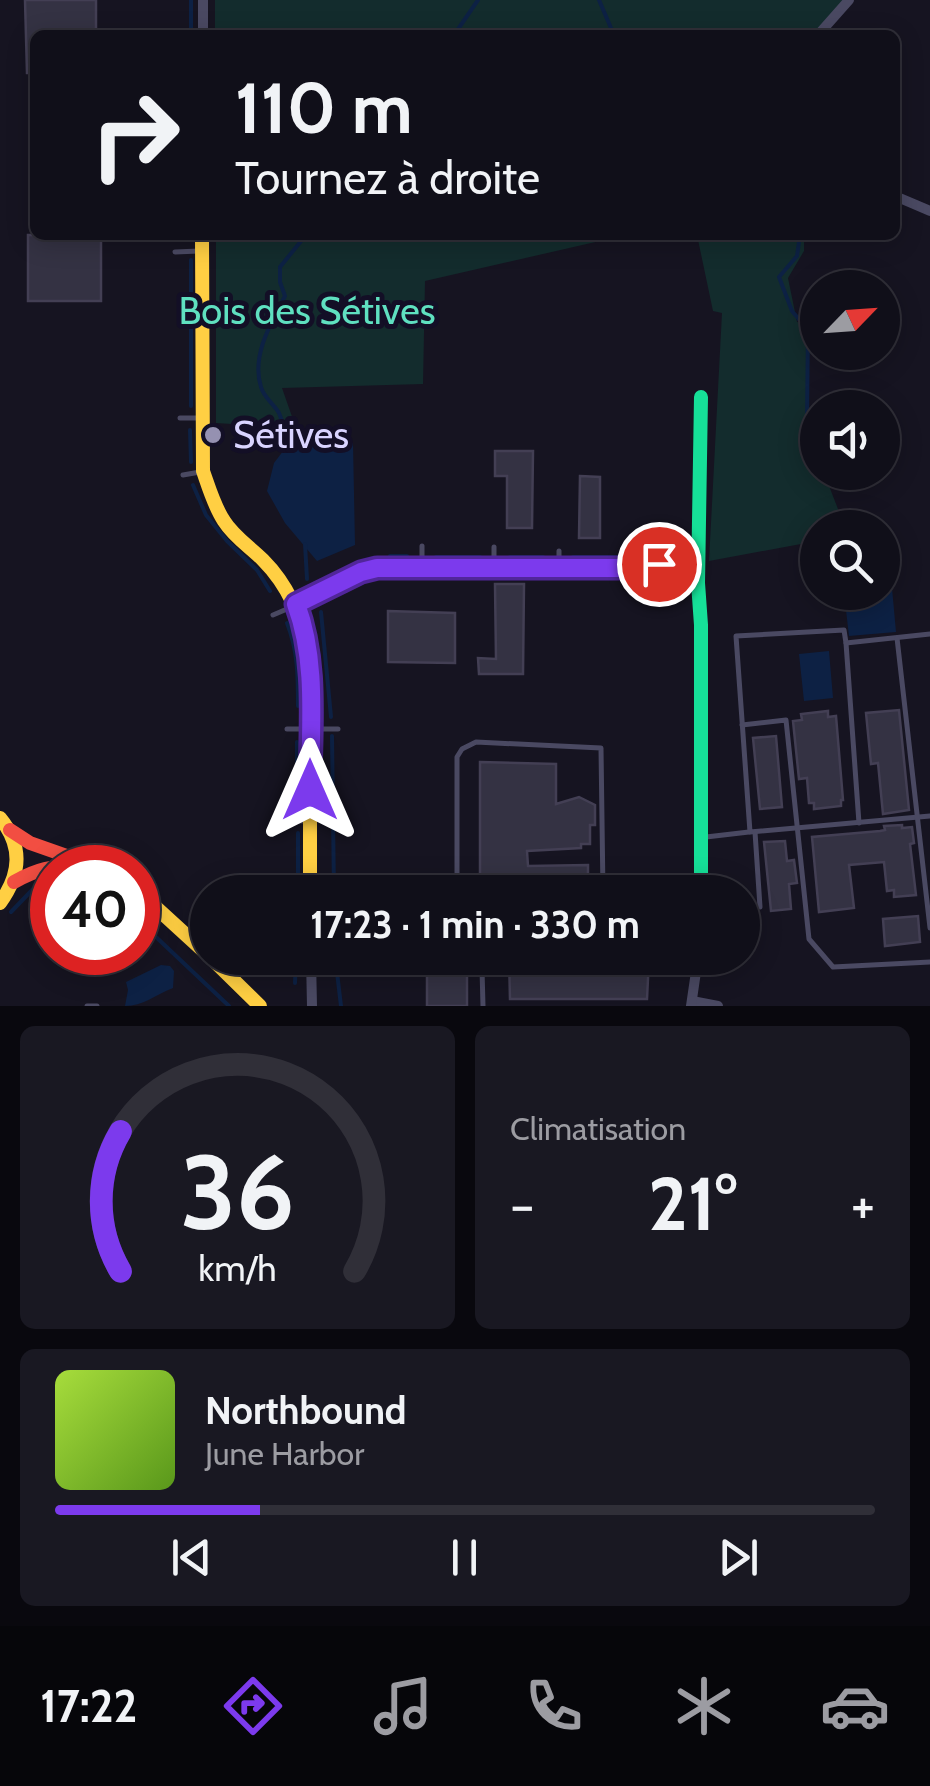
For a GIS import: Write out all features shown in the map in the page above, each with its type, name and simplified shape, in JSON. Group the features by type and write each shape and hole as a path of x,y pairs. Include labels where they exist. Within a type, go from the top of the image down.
{"street":[{"path":"202,30 203,0"},
{"path":"822,30 849,0"},
{"path":"900,198 930,211"},
{"path":"202,243 204,471 228,527 269,566 296,604 305,627 310,657 310,875"},
{"path":"701,397 698,583 702,875"},
{"path":"296,604 377,568 636,568 659,564"},
{"path":"5,824 36,845"},
{"path":"0,902 14,882 18,864 17,846 5,824"},
{"path":"14,882 30,872"},
{"path":"160,910 190,938"},
{"path":"228,975 260,1006"},
{"path":"300,1006 311,1001 311,975"},
{"path":"696,975 692,1003 718,1006"}],"lane":[{"path":"175,252 202,243"},
{"path":"180,418 203,418"},
{"path":"182,475 204,471"},
{"path":"421,568 422,546"},
{"path":"494,547 494,568"},
{"path":"559,551 559,568"},
{"path":"273,615 296,604"},
{"path":"757,875 736,636 844,630 859,823"},
{"path":"846,643 930,634"},
{"path":"898,637 930,928"},
{"path":"742,724 786,720 808,939 833,967 930,962"},
{"path":"287,729 338,729"},
{"path":"457,875 457,757 462,748 476,742 601,748 603,875"},
{"path":"703,838 930,816"},
{"path":"287,822 310,821"},
{"path":"482,975 483,1006"},
{"path":"86,1006 97,1006"}],"green space":[{"path":"215,0 849,0 822,30 215,30"},
{"name":"Bois des Sétives","path":"216,240 604,240 425,281 423,384 282,388 296,428 216,423"},
{"path":"698,240 804,240 804,251 788,278 800,323 800,370 807,370 806,390 800,390 800,490 831,490 838,510 800,510 800,544 709,561 722,313 713,311"}],"water":[{"path":"293,438 353,443 355,545 317,561 285,523 267,491 274,463"},
{"path":"846,610 894,610 896,632 849,636"},
{"path":"829,651 833,698 804,701 799,654"},
{"path":"160,965 170,966 174,971 173,988 125,1006 126,982 140,975 160,975"}],"building":[{"path":"25,0 96,0 96,30 30,30 27,73"},
{"path":"28,235 30,240 101,240 101,301 28,301"},
{"path":"495,451 533,451 532,528 507,528 507,476 495,476"},
{"path":"580,476 600,477 600,538 579,538"},
{"path":"495,584 524,584 523,674 479,674 478,658 496,659"},
{"path":"388,611 455,613 455,663 388,662"},
{"path":"899,710 909,810 883,814 878,763 871,764 866,713"},
{"path":"828,711 828,717 836,716 843,800 841,806 814,809 814,803 809,803 807,778 799,779 793,721 802,720 801,714"},
{"path":"776,736 782,807 760,809 753,738"},
{"path":"480,762 556,764 556,804 579,797 595,805 590,844 527,851 528,866 588,865 588,874 480,875"},
{"path":"884,826 912,827 916,895 894,897 894,890 887,891 884,862 849,865 854,908 819,912 812,837 880,831 885,830"},
{"path":"785,841 787,861 794,860 797,883 789,884 791,909 771,911 764,842"},
{"path":"918,916 920,942 885,946 883,919"},
{"path":"427,975 467,975 467,1006 427,1006"},
{"path":"509,975 648,975 647,999 510,999"}],"waterway":[{"path":"191,0 191,30"},
{"path":"457,30 478,0"},
{"path":"599,0 612,30"},
{"path":"291,442 279,413 262,391 259,364 264,340 285,296 280,267 302,240"},
{"path":"799,240 797,256 779,277 792,311 808,330 807,390"},
{"path":"191,260 191,406"},
{"path":"190,430 191,462"},
{"path":"193,485 206,515 257,570 270,591"},
{"path":"305,544 307,579"},
{"path":"390,556 407,556"},
{"path":"436,557 480,557"},
{"path":"510,557 543,557"},
{"path":"573,557 629,557"},
{"path":"321,612 331,717"},
{"path":"287,623 295,654 298,706"},
{"path":"332,736 334,875"},
{"path":"297,742 297,810"},
{"path":"298,833 298,875"},
{"path":"11,912 30,892"},
{"path":"160,941 229,1006"},
{"path":"295,975 295,983"},
{"path":"337,975 341,1006"}],"traffic: fast":[{"path":"701,397 701,875"}],"traffic: slow":[{"path":"202,240 203,471 224,521 272,570 288,593 304,630 310,657 310,875"},
{"path":"296,604 377,568 636,569 659,564"},
{"path":"0,818 16,850 12,881 0,903"},
{"path":"160,911 190,939"},
{"path":"228,975 260,1006"}],"traffic: jam":[{"path":"10,830 36,845"},
{"path":"14,882 30,874"}],"place":[{"name":"Sétives","path":"213,435"}],"route":[{"path":"310,790 310,657 296,604 377,568 636,568 659,564"}]}
